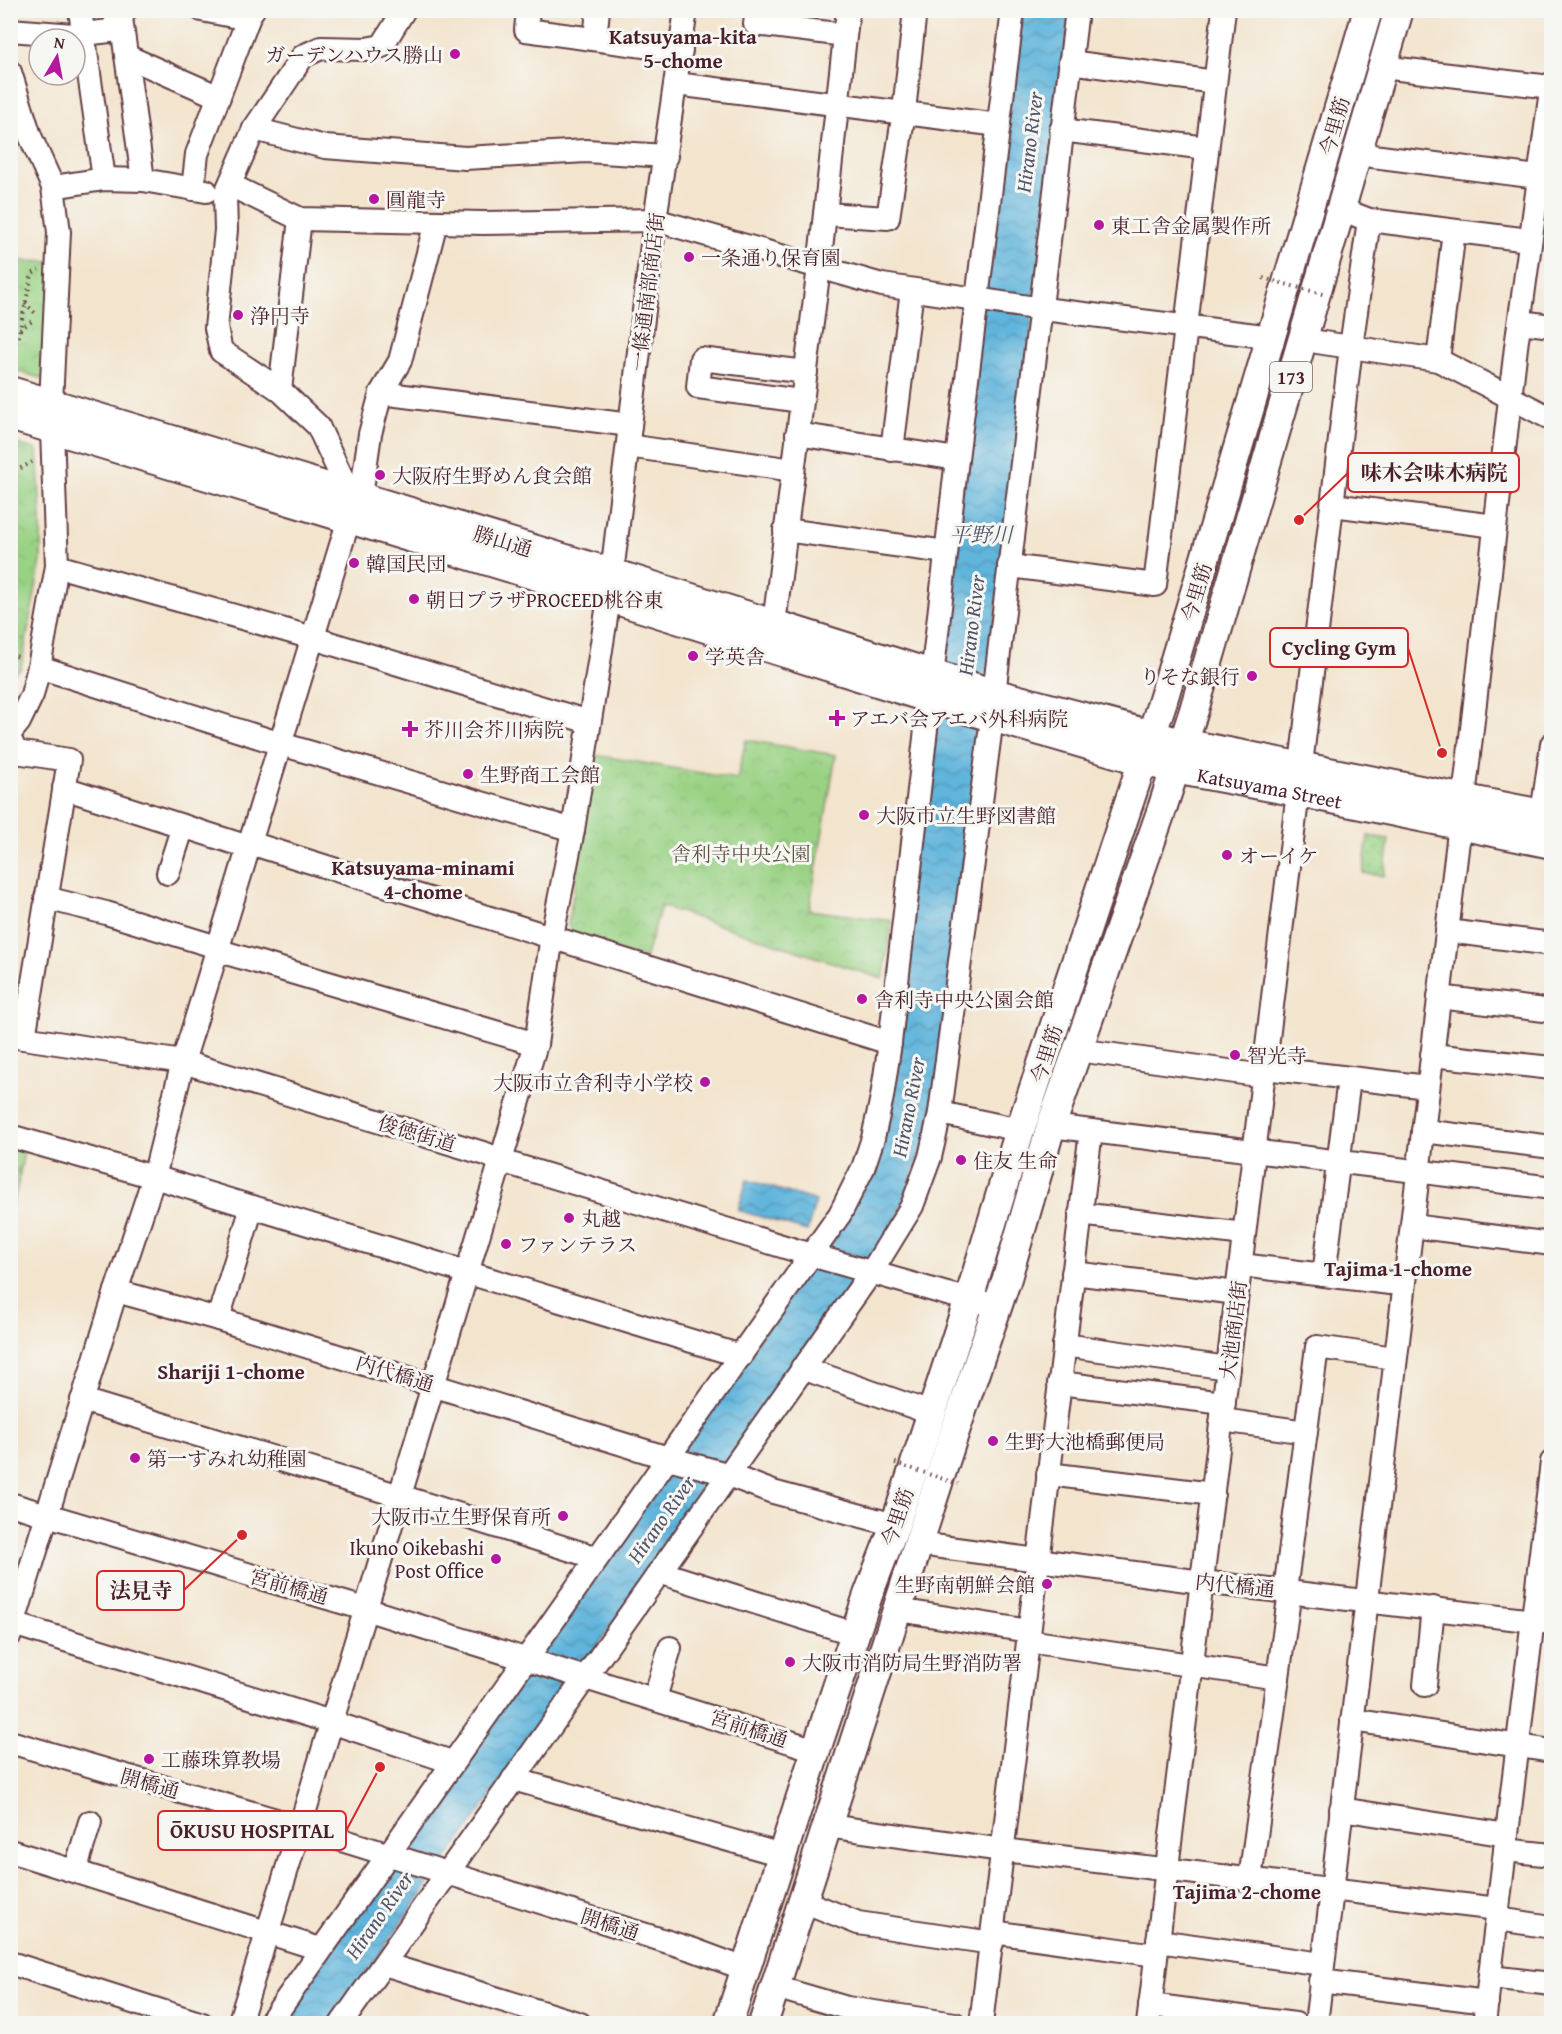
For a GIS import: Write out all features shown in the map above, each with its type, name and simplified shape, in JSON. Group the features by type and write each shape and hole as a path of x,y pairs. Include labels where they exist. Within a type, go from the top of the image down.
{"main road":[{"name":"今里筋","path":"728,2024 816,1750 895,1525 969,1299 1020,1130 1147,748 1272,337 1368,10"},
{"name":"今里筋","path":"763,2024 998,1305 1051,1126 1178,756 1217,634 1399,10"},
{"name":"勝山通","path":"10,391 51,416 611,586 990,705"},
{"name":"勝山通","path":"10,416 51,416"},
{"name":"勝山通","path":"611,586 774,624 933,688"},
{"name":"Katsuyama Street","path":"990,705 1178,756 1462,811 1551,843"},
{"name":"Katsuyama Street","path":"1462,811 1547,815"}],"street":[{"path":"16,10 10,30 27,32"},
{"path":"81,10 84,27"},
{"path":"193,189 197,154 250,15 202,10"},
{"path":"349,507 318,426 280,390 221,351 216,328 228,190 254,129 303,56 321,48 366,50 382,46 404,10"},
{"path":"528,10 526,30 681,51"},
{"path":"595,39 598,10"},
{"name":"一條通南部商店街","path":"239,2024 536,1044 552,936 573,830 611,586 656,220 686,10"},
{"path":"757,10 755,24 845,35"},
{"path":"774,624 819,267 848,10"},
{"path":"825,214 888,219 904,111 915,10"},
{"path":"269,2024 320,1949 390,1856 452,1762 528,1661 597,1558 814,1256 840,1214 863,1168 879,1114 890,1043 933,688 957,459 980,299 1013,10"},
{"path":"341,2024 384,1964 444,1872 513,1779 582,1677 659,1572 869,1270 912,1206 930,1157 940,1113 1009,566 1038,308 1077,10"},
{"path":"1009,566 1155,585 1224,10"},
{"path":"87,34 110,31 123,14"},
{"path":"123,14 126,56 143,180"},
{"path":"87,49 104,179"},
{"path":"126,56 219,97"},
{"path":"1070,62 1215,82"},
{"path":"1316,2024 1520,322 1537,229 1538,177 1551,85 1382,67"},
{"path":"10,72 30,136 53,187 59,232 51,416 57,566 39,667 21,692 19,722 10,733"},
{"path":"676,84 904,111 999,125"},
{"path":"254,129 325,147 465,158 586,151 666,156"},
{"path":"1061,130 1207,148"},
{"path":"1357,153 1538,177"},
{"path":"53,187 104,179 143,180 193,189 228,190 300,219 483,223 656,220 882,285 1038,308 1272,337"},
{"path":"1341,209 1369,220 1454,231 1537,229"},
{"path":"280,390 300,219"},
{"name":"大池商店街","path":"1149,2014 1351,347 1369,220"},
{"path":"436,222 400,362 381,393 370,434 363,482 349,507 313,638 183,1062 154,1177 116,1291 12,1628 331,1722 452,1762"},
{"path":"1438,360 1454,231"},
{"path":"892,450 912,290"},
{"path":"1520,322 1551,326"},
{"path":"1302,338 1438,360 1551,420"},
{"path":"801,401 698,387 701,359 806,372"},
{"path":"381,393 629,435 793,470"},
{"path":"797,434 957,459"},
{"path":"1332,505 1495,526"},
{"path":"785,530 946,552"},
{"path":"57,566 313,638 589,722"},
{"path":"39,667 281,744 573,830"},
{"path":"10,739 16,752 69,760 46,898 17,1037"},
{"path":"1547,815 1551,744"},
{"path":"64,788 183,826 552,936 890,1043"},
{"path":"168,873 183,826"},
{"path":"46,898 106,913 217,949 536,1044"},
{"path":"1447,931 1551,944"},
{"path":"1439,997 1551,1011"},
{"name":"俊徳街道","path":"17,1037 183,1062 814,1256 998,1305"},
{"path":"1078,1050 1264,1072 1428,1087"},
{"path":"1432,1055 1551,1068"},
{"path":"1324,1275 1349,1079"},
{"path":"940,1113 1020,1130"},
{"path":"1051,1126 1551,1188"},
{"path":"981,2024 1091,1131"},
{"path":"1423,1131 1551,1147"},
{"path":"10,1136 154,1177 741,1356"},
{"path":"218,1318 252,1207"},
{"path":"1080,1214 1244,1234"},
{"path":"1412,1226 1551,1244"},
{"path":"1240,1265 1390,1283 1405,1279"},
{"path":"1073,1273 1237,1293"},
{"name":"内代橋通","path":"116,1291 218,1318 726,1474"},
{"path":"1064,1345 1228,1368"},
{"path":"1250,1879 1278,1678 1317,1347 1395,1358"},
{"path":"802,1368 931,1413"},
{"path":"1059,1383 1223,1412 1306,1432"},
{"path":"82,1400 597,1558"},
{"path":"726,1474 773,1492 895,1525"},
{"path":"1048,1474 1213,1494"},
{"path":"803,1901 858,1923 992,1938 1157,1948 1321,1972 1486,2013 1517,1746 1542,1621 1551,1476"},
{"name":"宮前橋通","path":"10,1504 365,1609 816,1750"},
{"name":"内代橋通","path":"919,1544 1202,1582 1542,1621"},
{"path":"659,1572 855,1634"},
{"path":"1425,1685 1433,1608"},
{"path":"898,1610 1191,1665 1278,1678"},
{"path":"655,1698 670,1648"},
{"path":"1352,1720 1551,1751"},
{"name":"開橋通","path":"10,1742 300,1827 694,1950 745,1969"},
{"path":"513,1779 782,1855"},
{"path":"1341,1809 1506,1843 1551,1856"},
{"path":"75,1870 90,1822"},
{"path":"827,1826 1332,1890 1497,1914 1551,1927"},
{"path":"10,1851 320,1949"},
{"path":"10,1963 202,2024"},
{"path":"384,1964 580,2024"},
{"path":"1490,1977 1551,1984"},
{"path":"775,1987 847,2008 955,2024"},
{"path":"1149,2014 1294,2024"}],"path":[{"path":"10,353 20,329 32,274 45,268"},
{"path":"1263,278 1326,295"},
{"path":"25,303 37,315"},
{"path":"37,315 45,314"},
{"path":"20,329 33,322 37,315"},
{"path":"10,474 32,462"},
{"path":"10,487 10,526"},
{"path":"895,1463 958,1484"}],"green space":[{"path":"10,223 21,261 52,262 45,379 11,370"},
{"path":"10,442 37,450 41,516 41,560 21,668 12,675"},
{"name":"舎利寺中央公園","path":"746,740 836,755 809,910 892,921 883,979 661,906 645,959 574,937 568,925 596,755 737,779"},
{"path":"1368,836 1389,839 1384,876 1363,873"},
{"path":"11,1146 24,1151 11,1210"}],"water":[{"path":"1019,11 1071,11 932,1121 895,1223 331,2023 277,2024 861,1194"},
{"path":"747,1180 816,1201 807,1231 738,1210"}],"place":[{"name":"ガーデンハウス勝山","path":"455,54"},
{"name":"圓龍寺","path":"374,199"},
{"name":"東工舎金属製作所","path":"1099,225"},
{"name":"一条通り保育園","path":"689,257"},
{"name":"浄円寺","path":"238,315"},
{"name":"大阪府生野めん食会館","path":"380,475"},
{"name":"味木会味木病院","path":"1299,520"},
{"name":"韓国民団","path":"354,563"},
{"name":"朝日プラザPROCEED桃谷東","path":"414,599"},
{"name":"学英舎","path":"693,656"},
{"name":"りそな銀行","path":"1252,676"},
{"name":"アエバ会アエバ外科病院","path":"837,718"},
{"name":"芥川会芥川病院","path":"410,729"},
{"name":"Cycling Gym","path":"1442,753"},
{"name":"生野商工会館","path":"468,774"},
{"name":"大阪市立生野図書館","path":"864,815"},
{"name":"オーイケ","path":"1227,855"},
{"name":"舎利寺中央公園会館","path":"862,999"},
{"name":"智光寺","path":"1235,1055"},
{"name":"大阪市立舎利寺小学校","path":"705,1082"},
{"name":"住友 生命","path":"961,1160"},
{"name":"丸越","path":"569,1218"},
{"name":"ファンテラス","path":"506,1244"},
{"name":"生野大池橋郵便局","path":"993,1441"},
{"name":"第一すみれ幼稚園","path":"135,1458"},
{"name":"大阪市立生野保育所","path":"563,1516"},
{"name":"法見寺","path":"242,1535"},
{"name":"Ikuno Oikebashi Post Office","path":"496,1559"},
{"name":"生野南朝鮮会館","path":"1047,1584"},
{"name":"大阪市消防局生野消防署","path":"790,1662"},
{"name":"工藤珠算教場","path":"149,1759"},
{"name":"ŌKUSU HOSPITAL","path":"380,1767"}],"district":[{"name":"Katsuyama-kita 5-chome","path":"683,48"},
{"name":"Katsuyama-minami 4-chome","path":"423,879"},
{"name":"Tajima 1-chome","path":"1398,1268"},
{"name":"Shariji 1-chome","path":"231,1371"},
{"name":"Tajima 2-chome","path":"1247,1891"}],"water label":[{"name":"Hirano River","path":"1029,142"},
{"name":"平野川","path":"981,534"},
{"name":"Hirano River","path":"971,625"},
{"name":"Hirano River","path":"908,1107"},
{"name":"Hirano River","path":"661,1519"},
{"name":"Hirano River","path":"379,1915"}]}
